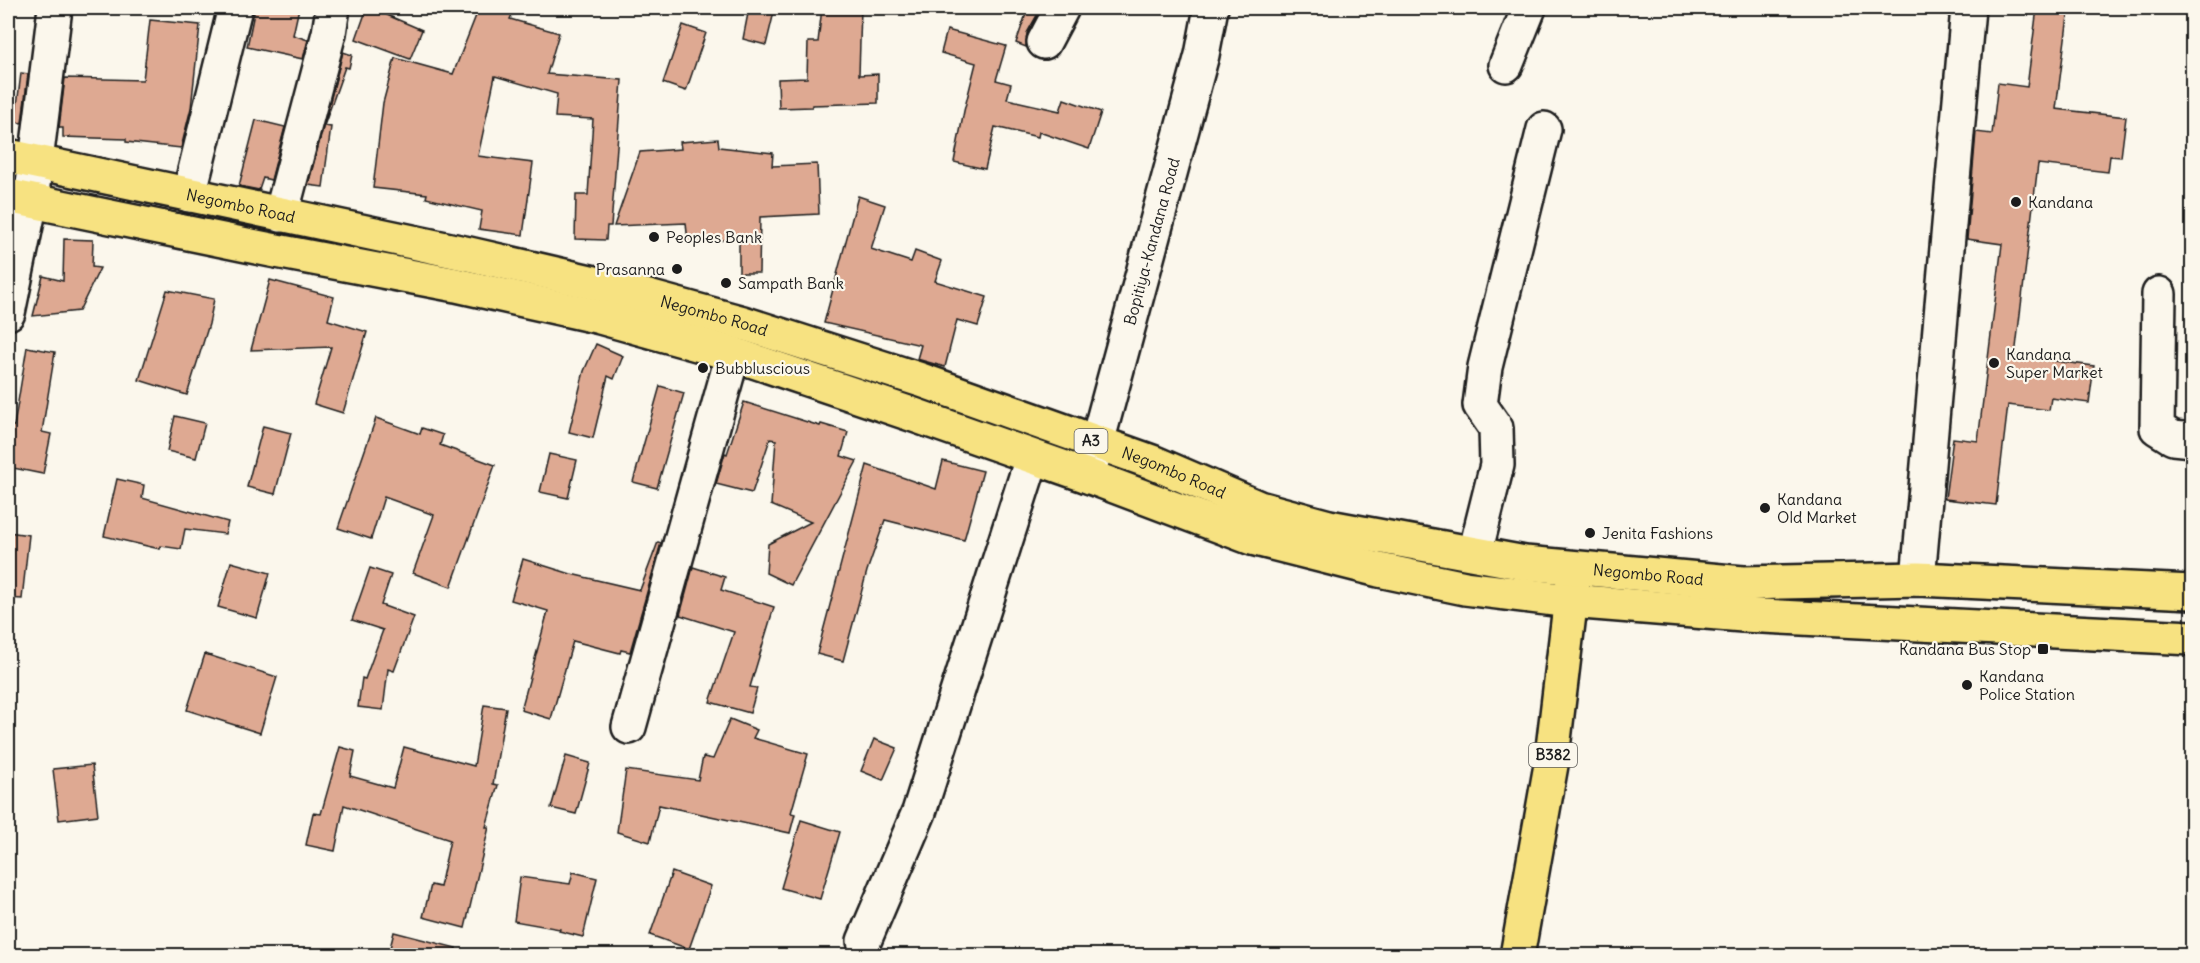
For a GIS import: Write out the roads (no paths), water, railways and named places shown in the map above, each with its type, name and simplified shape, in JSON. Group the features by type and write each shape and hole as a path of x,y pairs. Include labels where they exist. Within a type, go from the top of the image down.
{"main road":[{"name":"Negombo Road","path":"22,159 469,254 608,286 743,323 921,380 1152,462 1259,508 1329,526 1526,563 1743,583 1918,579 2193,592"},
{"name":"Negombo Road","path":"20,198 271,250 467,287 600,317 733,354 1088,476 1252,538 1312,554 1465,588 1570,601 1743,615 2193,638"},
{"path":"1570,601 1574,568"},
{"name":"B382","path":"1517,956 1551,765 1570,601"}],"street":[{"path":"8,313 22,159 55,8"},
{"path":"189,195 235,8"},
{"path":"281,215 329,33 333,8"},
{"path":"1044,42 1062,8"},
{"name":"Bopitiya-Kandana Road","path":"1088,476 1202,55 1211,8"},
{"path":"1506,65 1529,8"},
{"path":"1918,579 1968,8"},
{"path":"1475,553 1497,465 1496,428 1480,405 1485,368 1544,129"},
{"path":"2160,294 2157,428 2173,438 2193,440"},
{"path":"629,727 733,354"},
{"path":"864,941 919,812 1032,458"}],"place":[{"name":"Kandana","path":"2016,202"},
{"name":"Peoples Bank","path":"654,237"},
{"name":"Prasanna","path":"677,269"},
{"name":"Sampath Bank","path":"726,283"},
{"name":"Kandana Super Market","path":"1994,363"},
{"name":"Bubbluscious","path":"703,368"},
{"name":"Kandana Old Market","path":"1765,508"},
{"name":"Jenita Fashions","path":"1590,533"},
{"name":"Kandana Bus Stop","path":"2043,649"},
{"name":"Kandana Police Station","path":"1967,685"}]}
